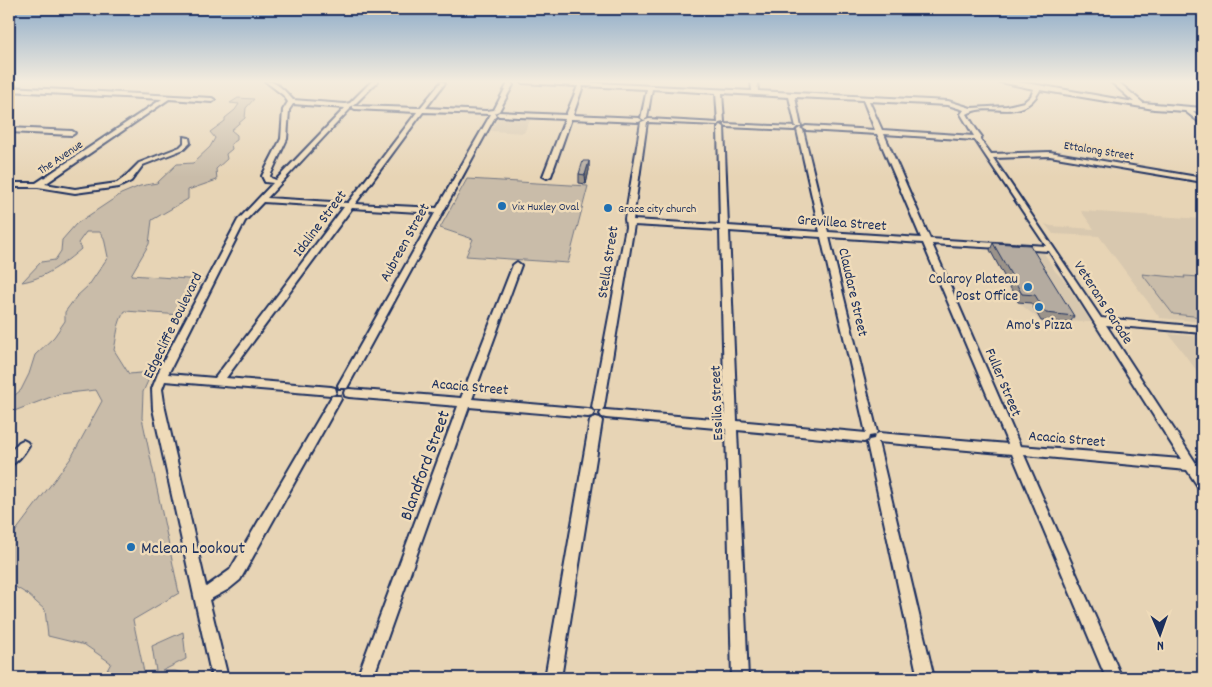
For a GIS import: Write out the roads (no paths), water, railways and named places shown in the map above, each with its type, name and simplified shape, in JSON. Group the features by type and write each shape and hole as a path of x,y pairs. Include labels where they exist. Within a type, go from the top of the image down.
{"street":[{"name":"The Avenue","path":"38,185 145,113"},
{"path":"277,182 268,180 266,176 284,139 286,113"},
{"name":"Edgecliffe Boulevard","path":"220,678 159,409 157,389 161,377 240,223 343,113"},
{"name":"Idaline Street","path":"218,381 420,113"},
{"name":"Aubreen Street","path":"346,389 494,113"},
{"path":"495,113 974,137"},
{"path":"548,176 570,113"},
{"name":"Stella Street","path":"554,678 630,222 645,113"},
{"name":"Essilia Street","path":"720,113 740,678"},
{"name":"Claudare Street","path":"796,113 926,678"},
{"name":"Fuller Street","path":"872,113 1114,678"},
{"name":"Veterans Parade","path":"966,113 964,114 974,137 990,156 1052,249 1203,484"},
{"path":"1191,113 1203,123"},
{"path":"9,130 72,133"},
{"path":"9,184 38,185 75,191 119,185 128,179 141,164 182,148 187,143 186,138"},
{"name":"Ettalong Street","path":"990,156 1050,154 1203,180"},
{"path":"260,200 440,211"},
{"name":"Grevillea Street","path":"630,222 1052,249"},
{"name":"Blandford Street","path":"365,678 517,265"},
{"path":"1099,321 1203,330"},
{"path":"161,377 218,381 344,397 346,389"},
{"name":"Acacia Street","path":"346,389 465,402 1191,466"},
{"path":"202,596 224,584 235,575 334,395"},
{"path":"9,461 23,445"}],"place":[{"name":"Vix Huxley Oval","path":"502,206"},
{"name":"Grace city church","path":"608,208"},
{"name":"Colaroy Plateau Post Office","path":"1028,287"},
{"name":"Amo's Pizza","path":"1039,307"},
{"name":"Mclean Lookout","path":"131,547"}]}
